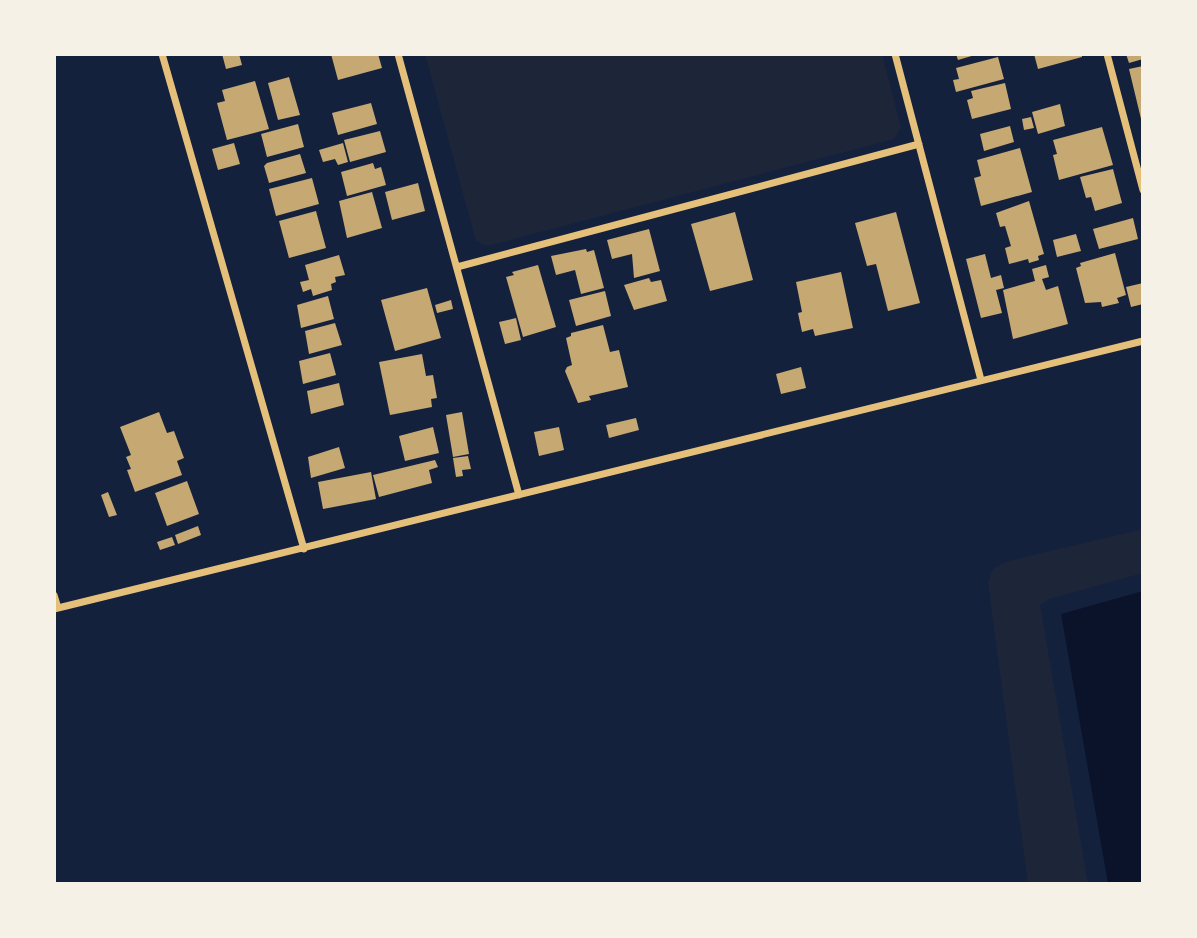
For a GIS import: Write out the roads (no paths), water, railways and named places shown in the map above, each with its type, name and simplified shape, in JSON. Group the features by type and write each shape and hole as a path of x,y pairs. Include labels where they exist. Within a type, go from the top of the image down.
{"street":[{"path":"162,54 304,549"},
{"path":"398,54 519,495"},
{"path":"895,54 981,380"},
{"path":"1107,54 1143,190"},
{"path":"457,268 919,144"},
{"path":"54,595 56,609 1143,341"}]}
